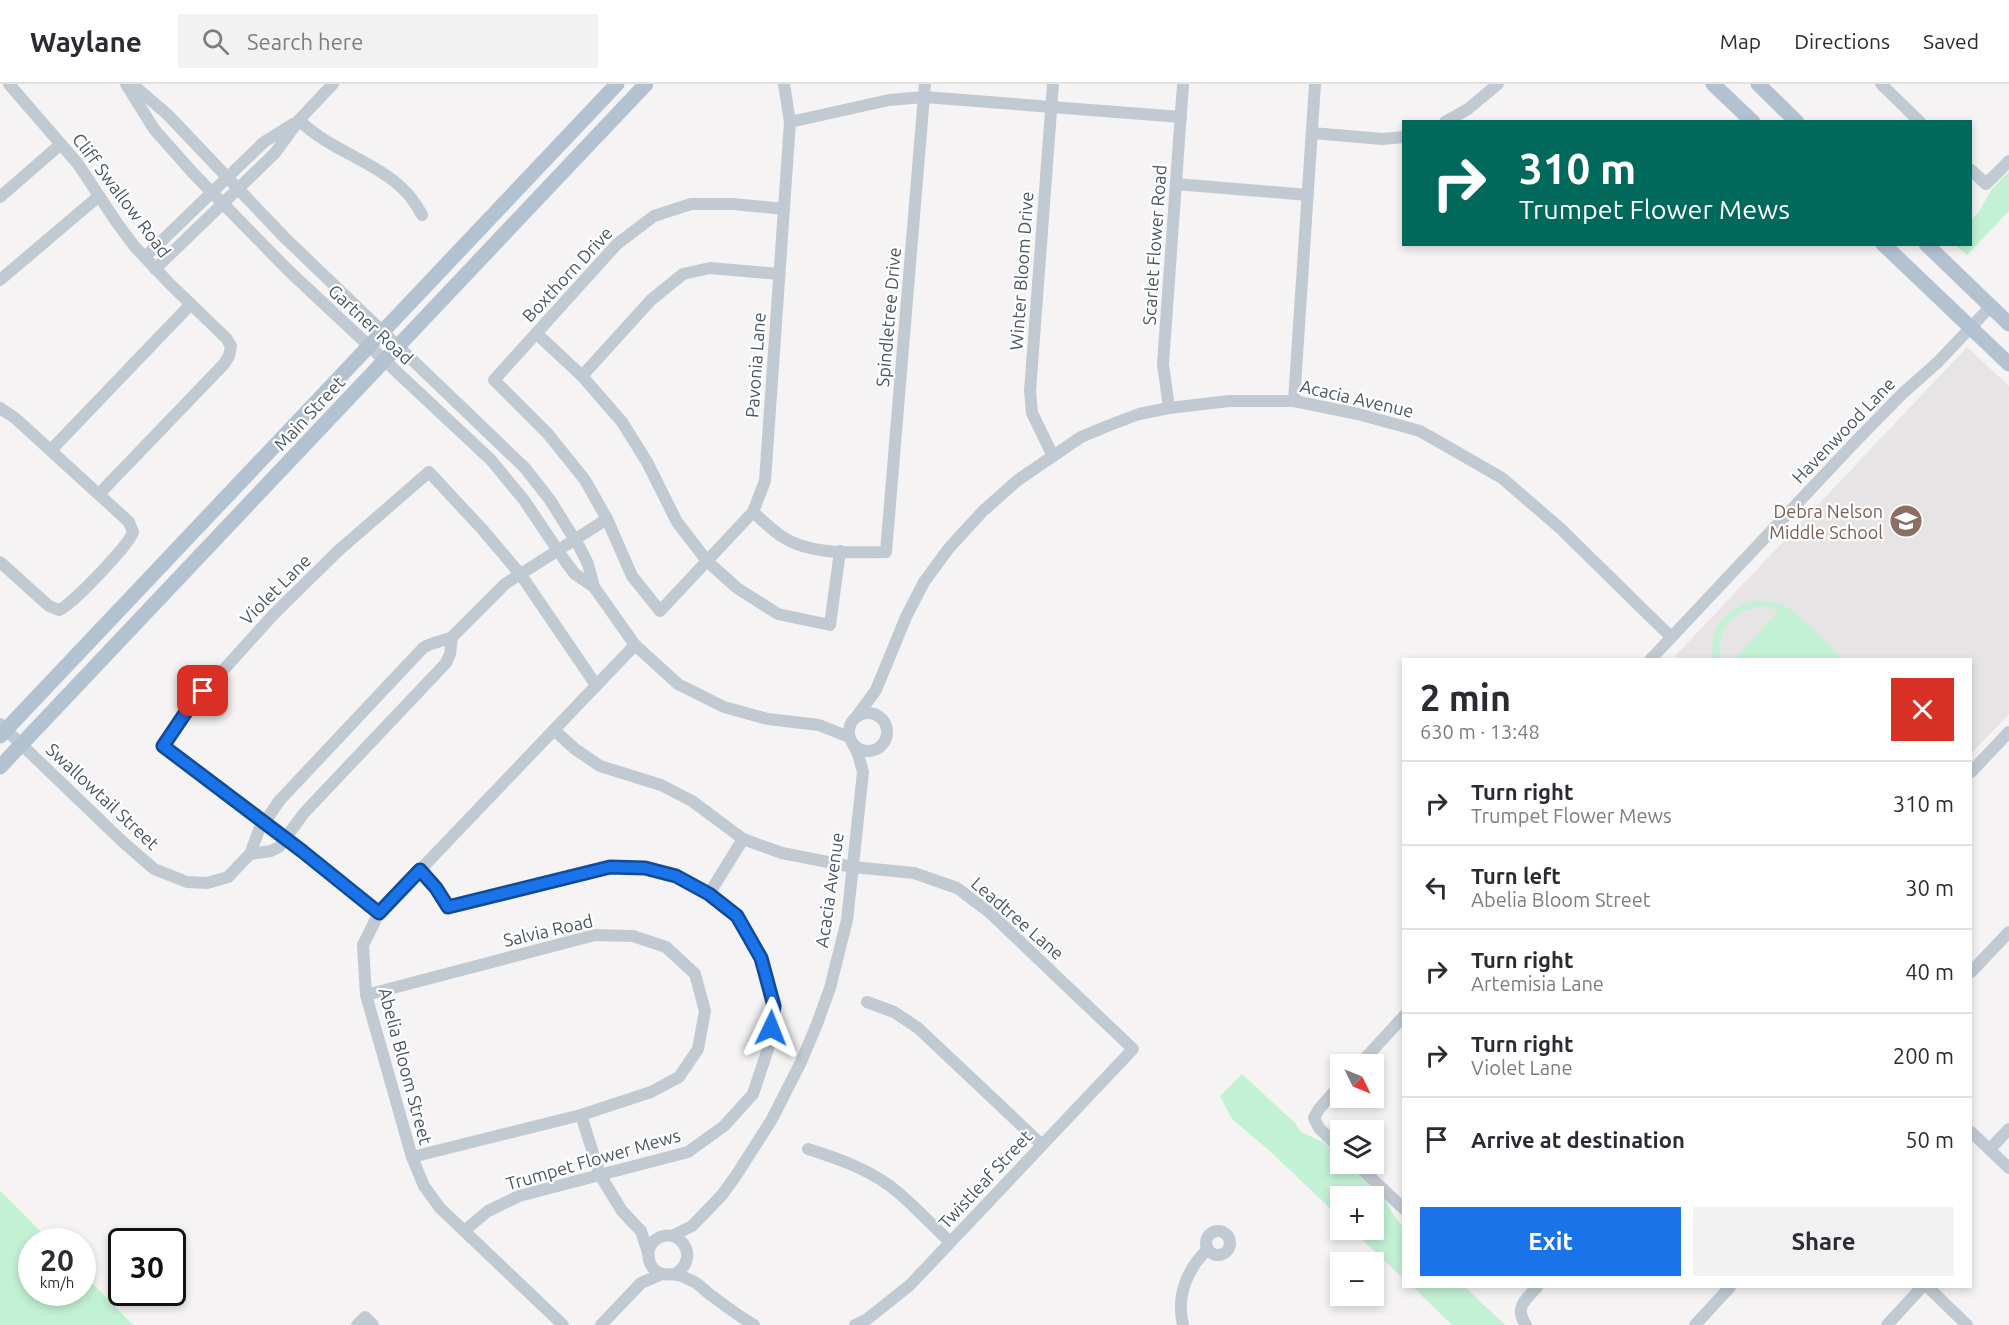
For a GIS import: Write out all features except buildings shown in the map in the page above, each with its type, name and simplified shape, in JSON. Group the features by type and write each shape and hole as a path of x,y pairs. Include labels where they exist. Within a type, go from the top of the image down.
{"main road":[{"name":"Main Street","path":"2,730 617,84"},
{"name":"Main Street","path":"0,767 645,84"},
{"path":"1713,84 1751,120"},
{"path":"1758,84 1795,120"},
{"path":"1885,246 2009,364"},
{"path":"1928,246 2009,324"}],"street":[{"name":"Cliff Swallow Road","path":"9,84 78,164 117,223 155,269 226,338 231,346 231,351 224,364 99,494"},
{"name":"Gartner Road","path":"126,84 154,129 222,204 270,253 491,460 524,500 575,574 594,587 635,645 678,684 724,707 768,719 819,725"},
{"name":"Gartner Road","path":"132,84 167,114 226,179 298,252 525,468 550,500 588,564 594,587"},
{"path":"155,269 274,153 299,120 333,84"},
{"name":"Pavonia Lane","path":"607,519 632,576 660,611 753,512 765,481 790,122 784,84"},
{"name":"Spindletree Drive","path":"840,551 886,552 925,84"},
{"name":"Winter Bloom Drive","path":"1053,84 1029,391 1032,413 1053,456"},
{"name":"Scarlet Flower Road","path":"1169,408 1163,364 1183,84"},
{"path":"1294,401 1315,84"},
{"path":"1449,120 1468,109 1498,84"},
{"path":"1881,84 1918,120"},
{"path":"790,122 889,100 924,97 1181,117"},
{"path":"145,257 264,142 299,120"},
{"path":"299,120 323,140 397,182 415,200 422,215"},
{"path":"1312,133 1382,139 1402,137"},
{"path":"0,196 61,144"},
{"path":"1972,171 1986,184 2009,161"},
{"path":"1176,184 1308,195"},
{"path":"0,280 99,196"},
{"name":"Boxthorn Drive","path":"607,519 585,480 548,434 494,380 617,244 654,216 692,204 734,204 784,209"},
{"path":"582,376 651,300 683,274 710,268 779,273"},
{"path":"51,450 191,304"},
{"name":"Havenwood Lane","path":"1652,658 1856,441 1902,394 1938,362 1990,306"},
{"path":"536,333 582,376 622,422 647,462 677,522 707,561 737,588 778,614 830,625 840,551 812,548 783,537 753,512"},
{"name":"Acacia Avenue","path":"854,719 876,690 906,617 924,582 949,548 983,511 1018,480 1081,437 1110,424 1138,414 1228,401 1294,401 1358,414 1420,431 1502,478 1561,529 1671,638"},
{"path":"0,408 15,418 99,494 129,522 133,532 127,544 68,604 59,610 49,606 0,562"},
{"name":"Violet Lane","path":"265,823 163,746 188,709 274,614 338,551 429,472 482,528 521,575"},
{"name":"Swallowtail Street","path":"2,730 22,744 154,869 187,882 207,883 228,877 250,855 256,836 280,800 423,648 432,642 442,642 452,638 505,584 607,519"},
{"path":"521,575 596,685"},
{"name":"Swallowtail Street","path":"250,855 271,852 279,847 304,813 446,663 452,638"},
{"name":"Abelia Bloom Street","path":"563,1325 440,1208 424,1186 412,1157 366,995 363,945 379,913 635,645"},
{"path":"862,772 886,735 886,727 879,715 879,697 876,690"},
{"path":"819,725 854,719 864,712 879,715"},
{"path":"854,719 851,741 858,754 862,772"},
{"path":"819,725 851,741 865,752 879,746"},
{"name":"Leadtree Lane","path":"554,730 600,766 661,785 692,801 743,839 782,853 853,867 914,873 957,888 989,912 1133,1049"},
{"path":"1972,771 2009,732"},
{"name":"Acacia Avenue","path":"668,1236 692,1226 722,1195 772,1119 801,1062 820,1015 847,920 862,772"},
{"path":"265,823 379,913"},
{"path":"709,894 743,839"},
{"name":"Trumpet Flower Mews","path":"420,870 436,888 448,907 610,867 645,868 676,876 709,894 737,916 761,958 774,1006 768,1049 753,1094 724,1126 688,1152 519,1196 488,1211 464,1231"},
{"path":"1972,971 2009,932"},
{"name":"Salvia Road","path":"366,995 595,935 633,936 666,947 695,974 705,1011 698,1048 679,1077 651,1092 581,1115 412,1157"},
{"path":"867,1002 894,1012 918,1028 1042,1145"},
{"path":"1369,1054 1402,1018"},
{"name":"Twistleaf Street","path":"855,1325 867,1320 909,1285 1133,1049"},
{"path":"1330,1096 1314,1118 1318,1128 1330,1139"},
{"path":"581,1115 600,1175 622,1211 641,1231 656,1271 662,1274"},
{"path":"1990,1149 2009,1129"},
{"path":"1972,1133 2009,1168"},
{"path":"808,1149 842,1160 875,1177 899,1193 950,1242"},
{"path":"1367,1174 1402,1207"},
{"name":"Acacia Avenue","path":"687,1253 692,1226"},
{"path":"641,1231 668,1236 682,1242 695,1282"},
{"path":"641,1283 654,1241 668,1236"},
{"path":"1183,1325 1180,1314 1183,1289 1188,1273 1208,1250"},
{"path":"675,1274 681,1270 687,1253"},
{"path":"600,1325 641,1283 662,1274 675,1274 695,1282 754,1325"},
{"path":"1526,1325 1520,1313 1525,1300 1536,1288"},
{"path":"1695,1325 1729,1288"},
{"path":"1887,1325 1921,1288"},
{"path":"1929,1288 1967,1325"}],"shaded area":[{"name":"Debra Nelson Middle School","path":"1967,347 2009,386 2009,714 1972,753 1972,658 1678,658 1675,656"}],"green space":[{"path":"2009,171 2009,211 1967,255 1956,246 1972,246 1972,219 1991,190"},
{"path":"1752,601 1763,601 1788,608 1842,658 1735,658 1779,611 1755,608 1734,617 1727,625 1722,636 1721,658 1713,658 1713,639 1716,630 1726,616"},
{"path":"1242,1074 1295,1123 1301,1132 1323,1142 1330,1149 1330,1174 1357,1174 1370,1186 1330,1186 1330,1208 1270,1151 1232,1119 1220,1096"},
{"path":"0,1191 37,1228 18,1228 18,1306 96,1306 96,1287 108,1300 108,1306 114,1306 133,1325 0,1325"},
{"path":"1384,1199 1402,1226 1402,1277 1384,1260 1384,1252 1375,1252 1363,1240 1384,1240"},
{"path":"1414,1288 1466,1288 1505,1325 1452,1325"}],"place":[{"name":"Debra Nelson Middle School","path":"1906,521"}],"route":[{"path":"203,691 163,746 302,851 379,913 420,870 436,888 448,907 610,867 645,868 676,876 709,894 737,916 761,958 774,1006 771,1028"}]}
